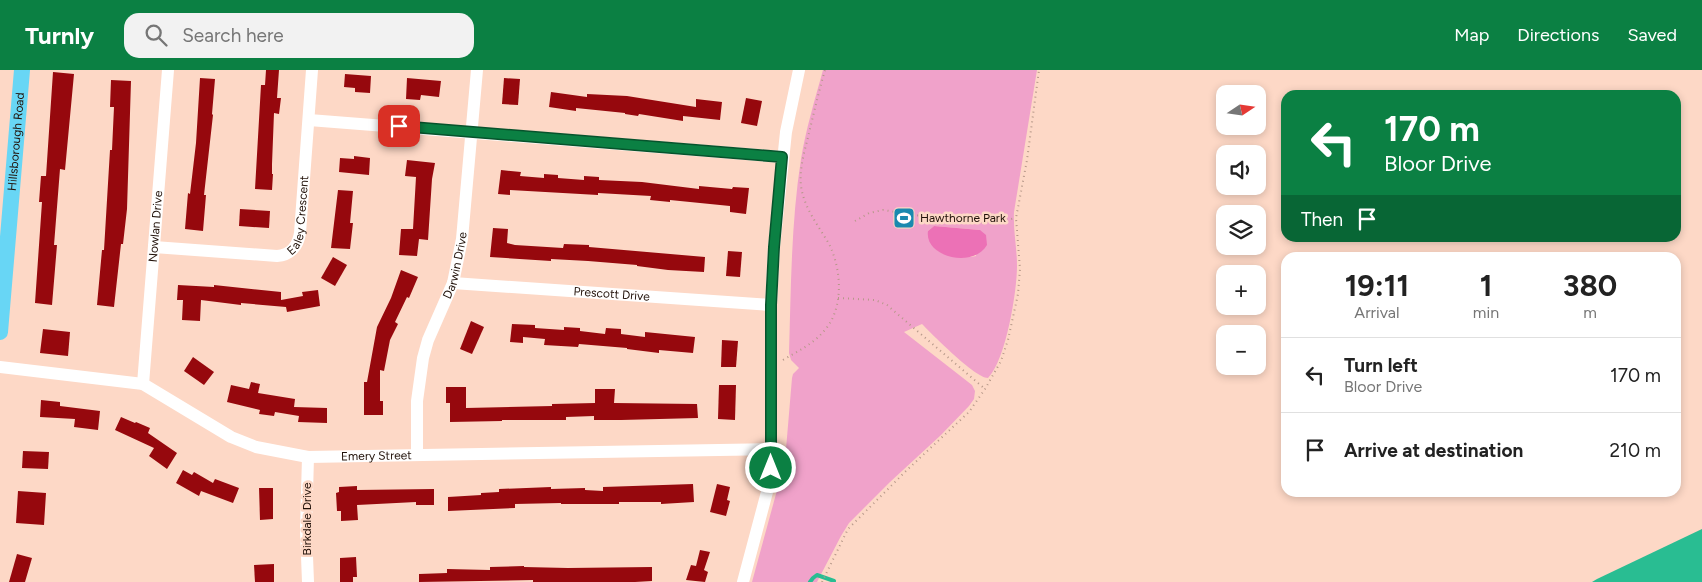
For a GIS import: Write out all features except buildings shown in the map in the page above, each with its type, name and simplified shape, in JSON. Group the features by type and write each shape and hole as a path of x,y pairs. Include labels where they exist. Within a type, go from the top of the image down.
{"main road":[{"name":"Hillsborough Road","path":"0,332 22,70"}],"street":[{"name":"Nowlan Drive","path":"144,384 168,70"},
{"name":"Ealey Crescent","path":"154,247 277,256 286,255 296,247 300,233 312,70"},
{"name":"Darwin Drive","path":"417,455 417,402 420,370 428,340 453,283 462,239 477,70"},
{"path":"743,582 771,477 770,367 774,247 782,157 799,70"},
{"path":"308,120 782,157"},
{"name":"Prescott Drive","path":"453,283 771,305"},
{"name":"Emery Street","path":"0,367 144,384 217,430 237,440 256,447 308,457 772,449"},
{"name":"Birkdale Drive","path":"308,457 306,530 308,582"}],"path":[{"path":"770,367 808,345 825,330 832,318 838,298 836,263 829,244 812,218 801,184 804,154 825,70"},
{"path":"822,582 848,529 906,470 959,422 973,407 996,372 1004,351 1018,294 1020,269 1016,218 1027,160 1039,70"},
{"path":"855,220 869,213 882,210 967,223 996,222 1016,218"},
{"path":"838,298 875,300 887,305 985,389"}],"shaded area":[{"path":"823,70 1037,70 1014,212 1017,266 1013,308 1000,357 988,378 964,364 922,324 904,332 972,385 975,391 974,399 941,435 849,523 817,582 752,582 785,461 792,378 799,368 791,360 789,353 793,232 801,159","holes":["934,226 980,230 976,256 964,257 951,256 934,248 929,239 928,231"]},
{"path":"934,226 980,230 986,235 987,245 971,257 951,257 934,248 929,240 928,231"},
{"path":"1702,529 1702,582 1592,582 1597,579"}],"waterway":[{"path":"810,582 817,575 834,581"}],"place":[{"name":"Hawthorne Park","path":"904,218"}],"route":[{"path":"399,126 782,157 771,305 771,468"}]}
